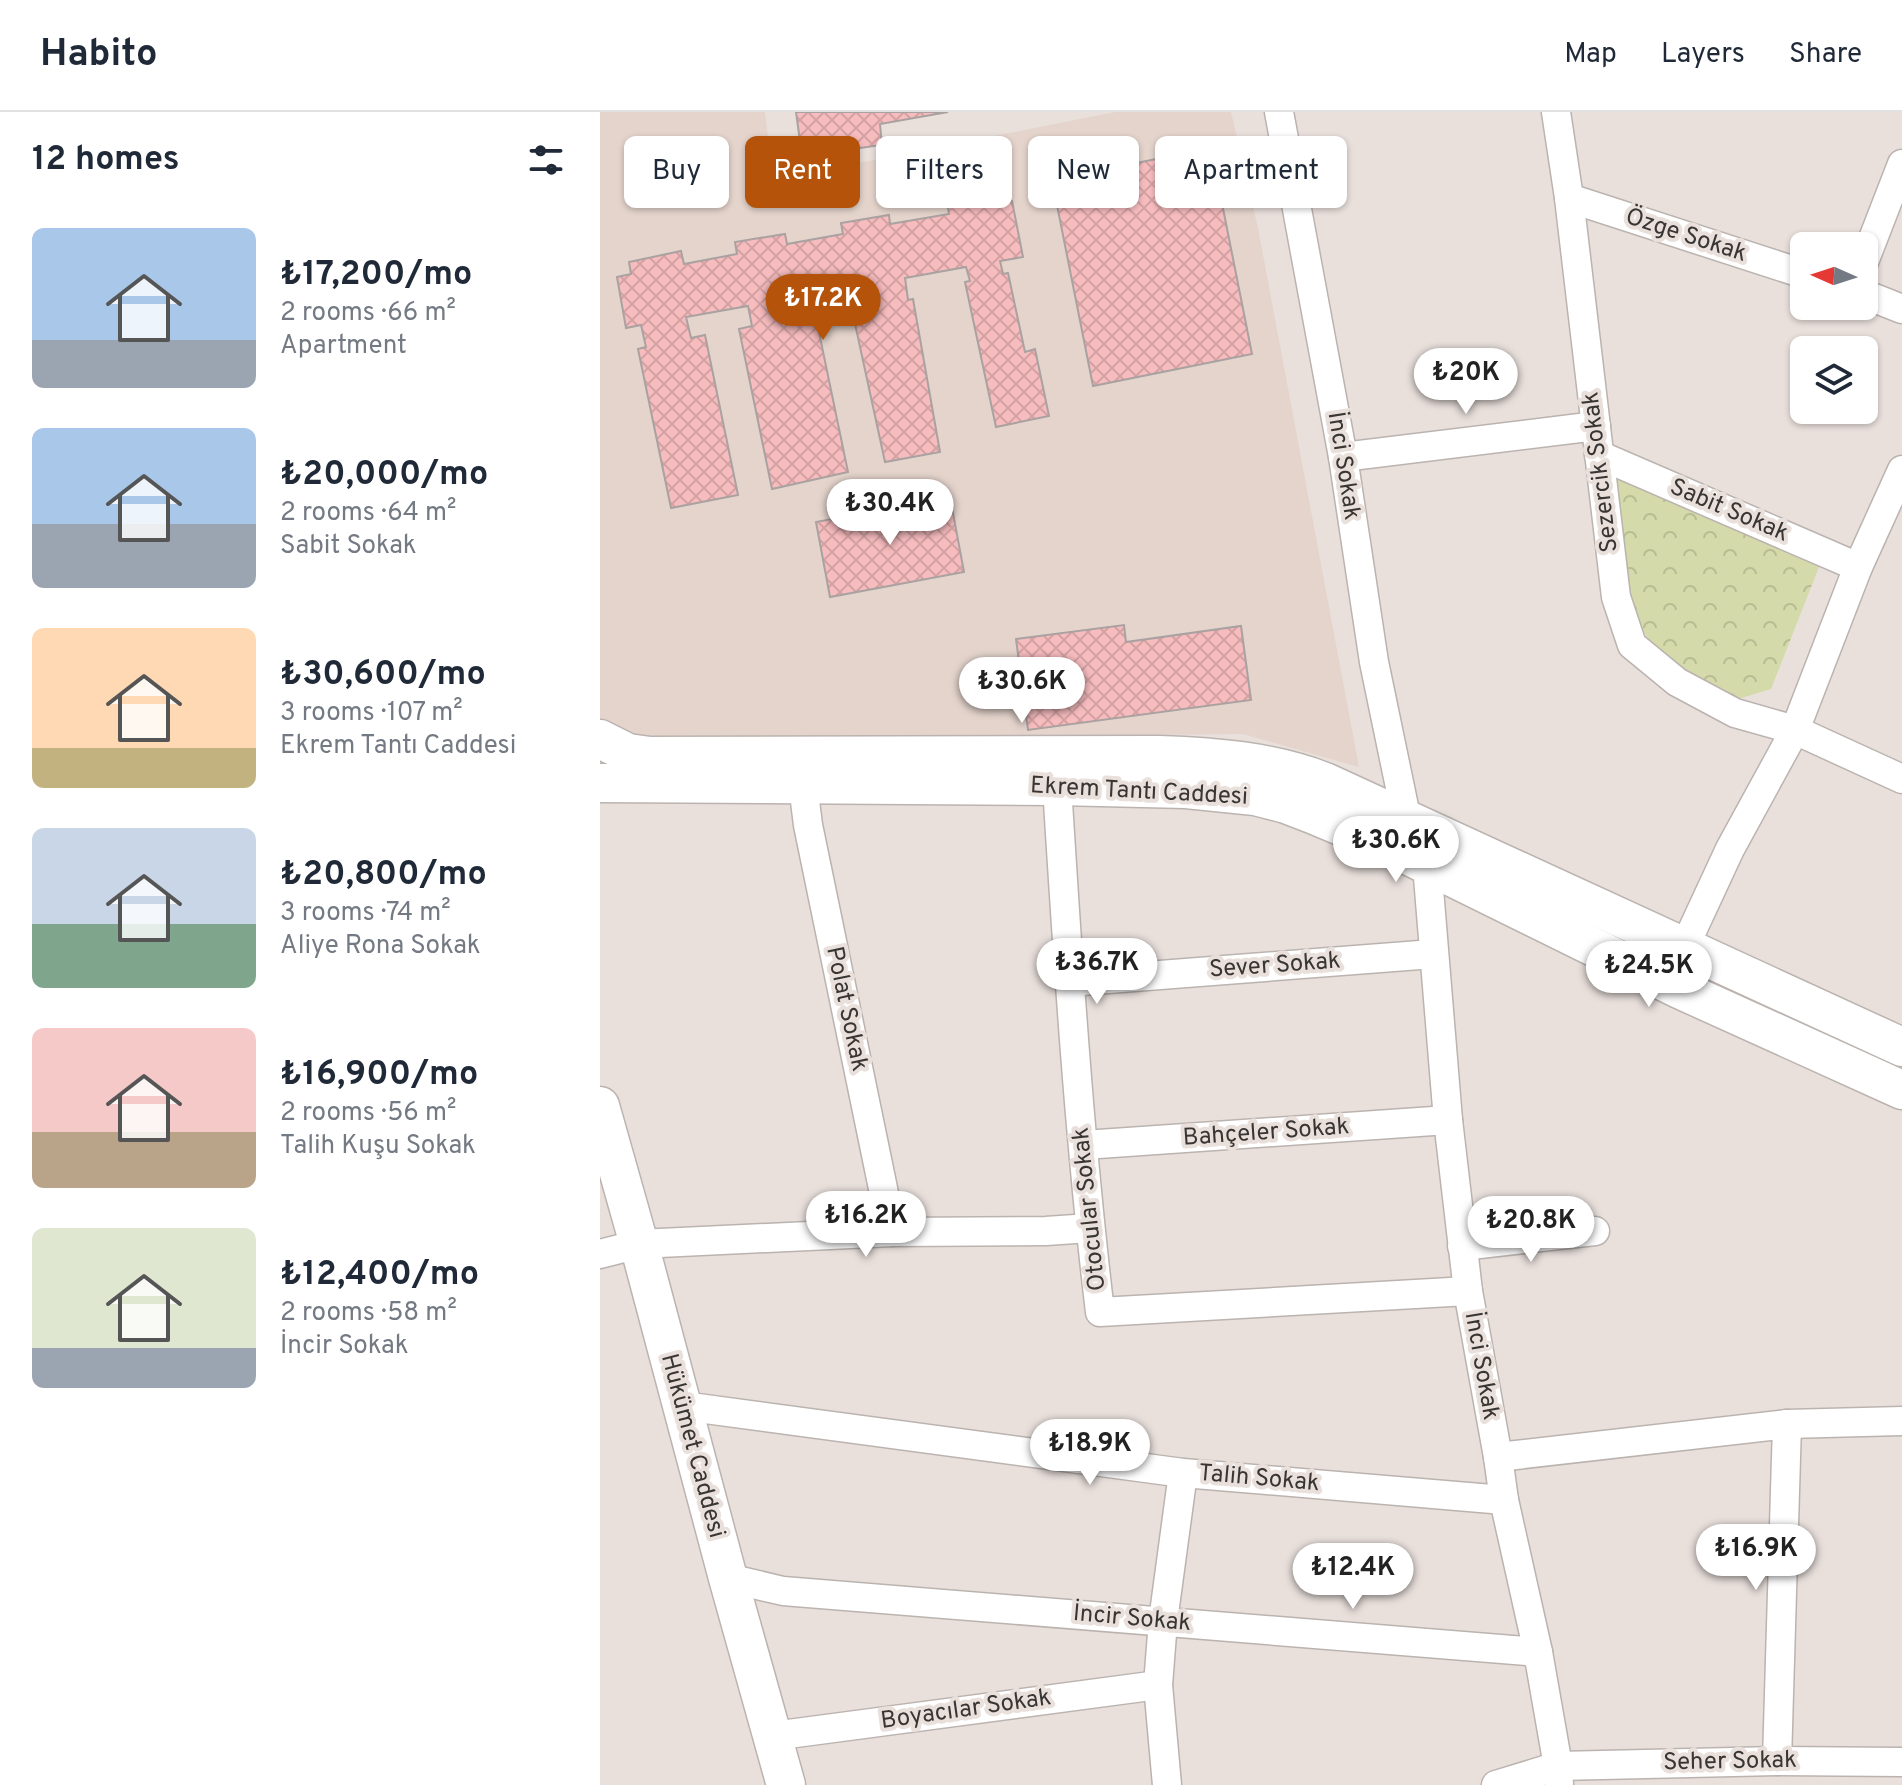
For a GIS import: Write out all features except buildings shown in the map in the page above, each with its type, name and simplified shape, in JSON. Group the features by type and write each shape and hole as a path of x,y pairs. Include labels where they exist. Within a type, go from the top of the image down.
{"street":[{"name":"İnci Sokak","path":"1279,112 1343,457 1399,834"},
{"name":"Sezercik Sokak","path":"1556,112 1616,597 1632,645 1677,682 1735,713 1795,730 1902,779"},
{"path":"1876,232 1902,164"},
{"name":"Özge Sokak","path":"1569,198 1790,269"},
{"path":"1878,300 1902,309"},
{"path":"1343,457 1596,426"},
{"name":"Sabit Sokak","path":"1599,455 1858,567"},
{"path":"1684,948 1730,849 1795,730 1858,567 1902,470"},
{"name":"Ekrem Tantı Caddesi","path":"600,739 628,753 803,771"},
{"name":"Ekrem Tantı Caddesi","path":"600,783 803,771 1056,771 1255,796 1312,814 1399,834 1435,851 1684,948 1902,1047"},
{"name":"Polat Sokak","path":"803,771 808,825 892,1232"},
{"name":"Otocular Sokak","path":"1056,771 1069,982 1100,1312 1468,1291"},
{"name":"İnci Sokak","path":"1435,851 1433,954 1468,1291 1504,1500 1538,1652 1559,1776"},
{"name":"Ekrem Tantı Caddesi","path":"1435,851 1679,989 1902,1090"},
{"name":"Sever Sokak","path":"1069,982 1433,954"},
{"name":"Hükümet Caddesi","path":"600,1106 786,1785"},
{"name":"Bahçeler Sokak","path":"1084,1145 1448,1120"},
{"path":"600,1254 639,1244 892,1232 1090,1228"},
{"path":"1462,1246 1595,1231"},
{"name":"Talih Sokak","path":"683,1406 1183,1473 1504,1500"},
{"path":"1498,1457 1787,1424 1902,1421"},
{"path":"1777,1761 1787,1424"},
{"path":"1167,1785 1158,1685 1163,1621 1183,1473"},
{"name":"İncir Sokak","path":"728,1578 783,1591 1538,1652"},
{"name":"Boyacılar Sokak","path":"773,1736 1158,1685"},
{"name":"Seher Sokak","path":"1496,1785 1559,1776 1777,1761 1902,1762"}],"shaded area":[{"path":"600,112 765,112 768,136 745,136 745,208 860,208 860,163 876,160 876,208 1012,208 1012,136 994,136 1115,112 1231,112 1237,136 1155,136 1155,208 1253,208 1359,767 1243,734 641,739 600,718"}],"green space":[{"path":"1613,467 1819,567 1771,689 1735,700 1654,649 1624,598"}]}
